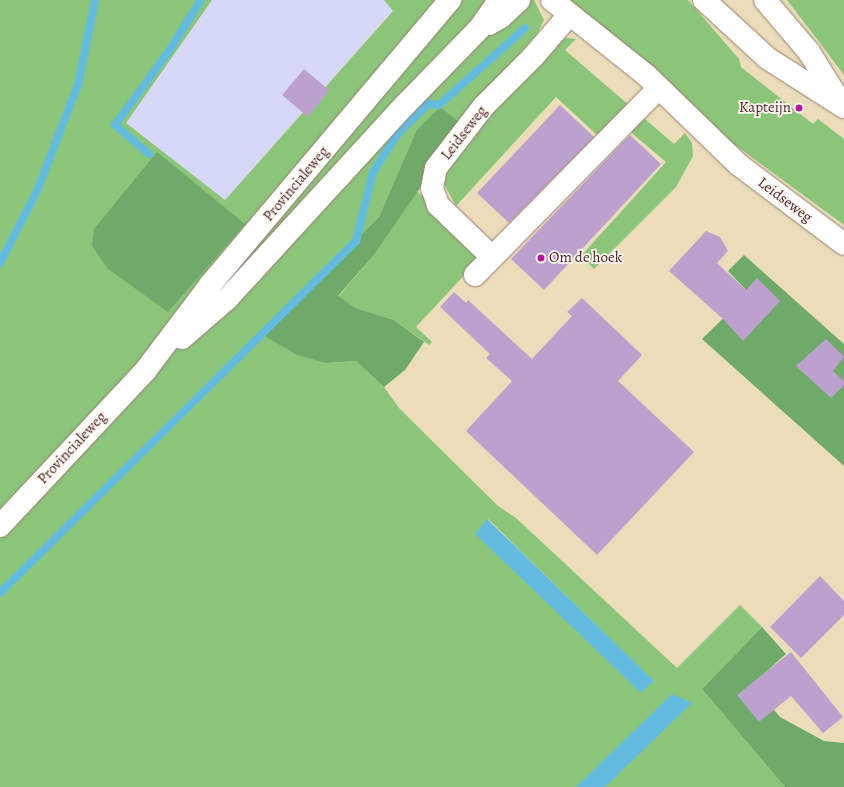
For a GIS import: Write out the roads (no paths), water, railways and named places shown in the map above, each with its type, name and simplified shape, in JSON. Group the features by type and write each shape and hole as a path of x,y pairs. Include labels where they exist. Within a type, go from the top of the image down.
{"main road":[{"name":"Provincialeweg","path":"145,371 210,286 450,0"},
{"name":"Provincialeweg","path":"0,526 145,371 227,299 405,105 479,29 498,0"},
{"name":"Provincialeweg","path":"479,29 501,17 519,0"},
{"name":"Leidseweg","path":"552,0 659,88 739,165 844,244"},
{"path":"704,0 767,58 844,108"},
{"path":"766,0 809,52 844,108"},
{"name":"Leidseweg","path":"492,257 438,205 432,188 436,168 483,106 533,57 569,15"},
{"path":"475,275 659,88"}],"water":[{"path":"487,519 654,681 641,693 475,534"},
{"path":"672,694 692,703 605,787 576,787"}],"waterway":[{"path":"0,263 37,191 78,85 95,0"},
{"path":"149,154 115,125 169,51 201,0"},
{"path":"0,593 356,241 373,172 398,133 428,104 439,105 525,28"}],"place":[{"name":"Kapteijn","path":"799,108"},
{"name":"Om de hoek","path":"541,258"}]}
